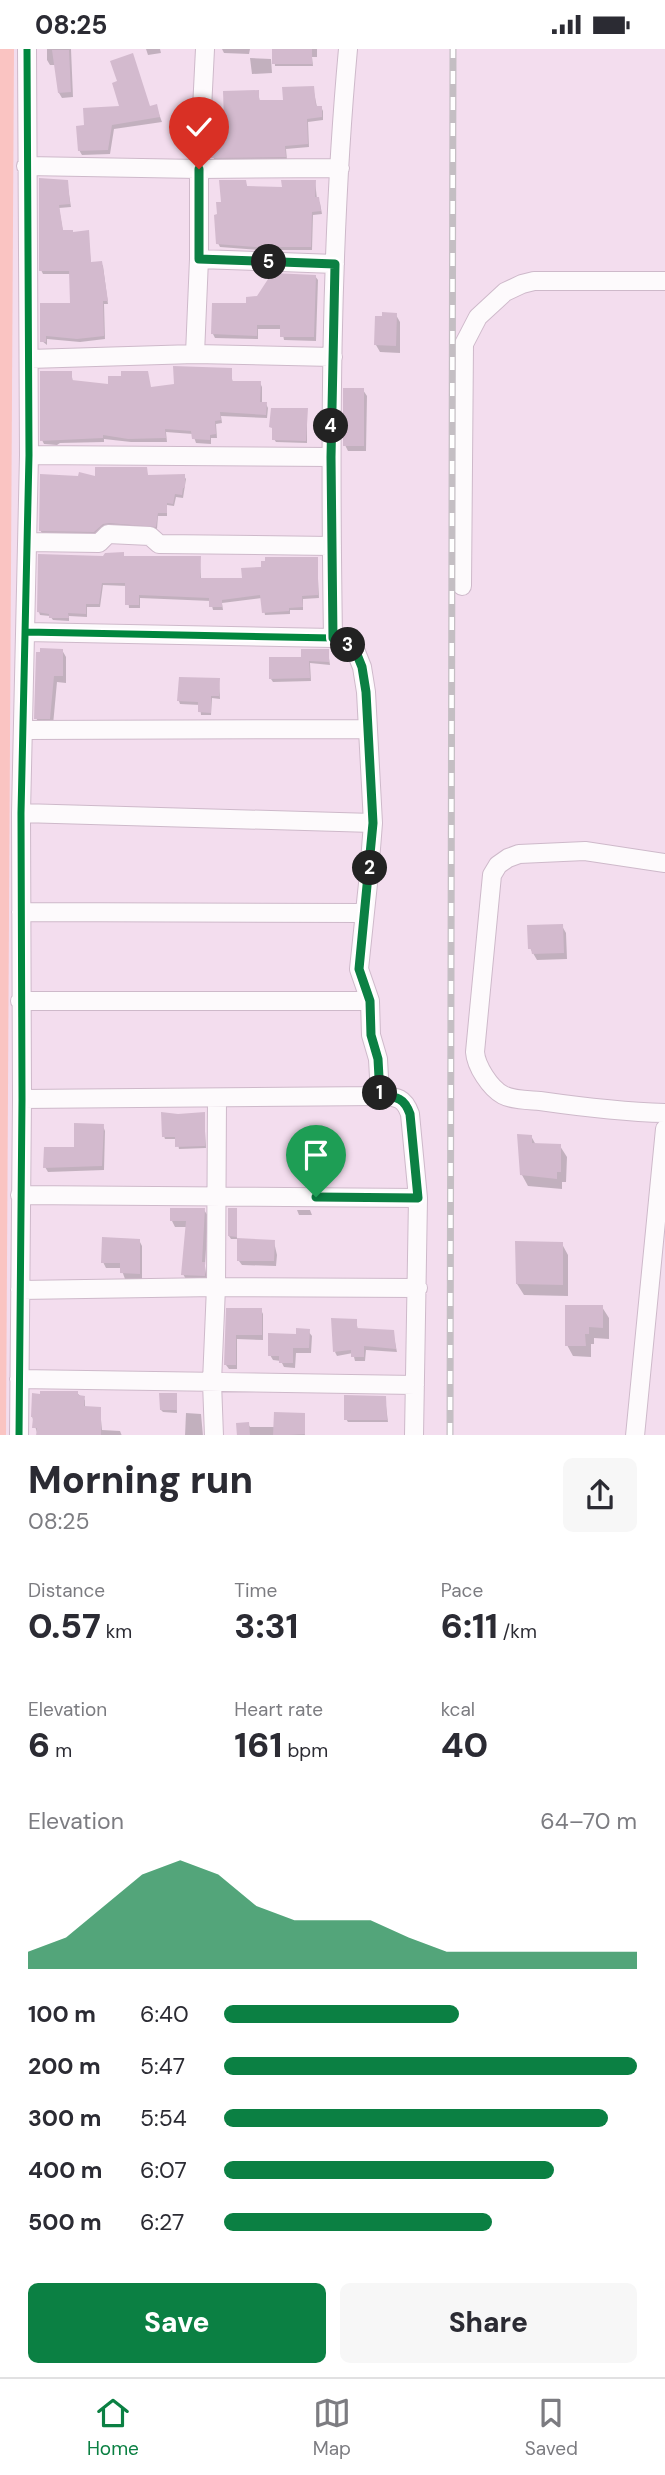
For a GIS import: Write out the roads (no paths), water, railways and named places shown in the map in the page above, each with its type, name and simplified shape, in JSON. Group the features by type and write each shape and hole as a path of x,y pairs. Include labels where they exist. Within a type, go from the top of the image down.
{"street":[{"path":"19,1435 21,813 29,454 27,49"},
{"path":"195,354 205,49"},
{"path":"333,638 332,356 348,49"},
{"path":"26,166 340,168"},
{"path":"199,259 335,264"},
{"path":"462,586 464,344 478,317 505,292 534,281 665,281"},
{"path":"29,359 195,354 332,356"},
{"path":"29,454 331,457"},
{"path":"28,542 99,543 108,534 150,536 159,544 332,546"},
{"path":"26,632 333,638 346,643 356,652 362,667 366,692 373,823 359,969 370,1001 371,1035 378,1059 380,1096"},
{"path":"23,730 368,729"},
{"path":"21,813 373,823"},
{"path":"665,863 585,851 519,854 498,865 492,875 475,1052 476,1061 485,1073 488,1083 504,1096 622,1112 665,1113"},
{"path":"21,912 365,913"},
{"path":"20,1001 370,1001"},
{"path":"22,1099 380,1096 396,1097 406,1104 410,1114 418,1198 414,1435"},
{"path":"214,1435 212,1381 216,1287 217,1098"},
{"path":"635,1435 665,1129"},
{"path":"20,1195 418,1198"},
{"path":"20,1290 418,1288"},
{"path":"19,1379 415,1385"}],"railway":[{"path":"450,1435 453,49"}]}
